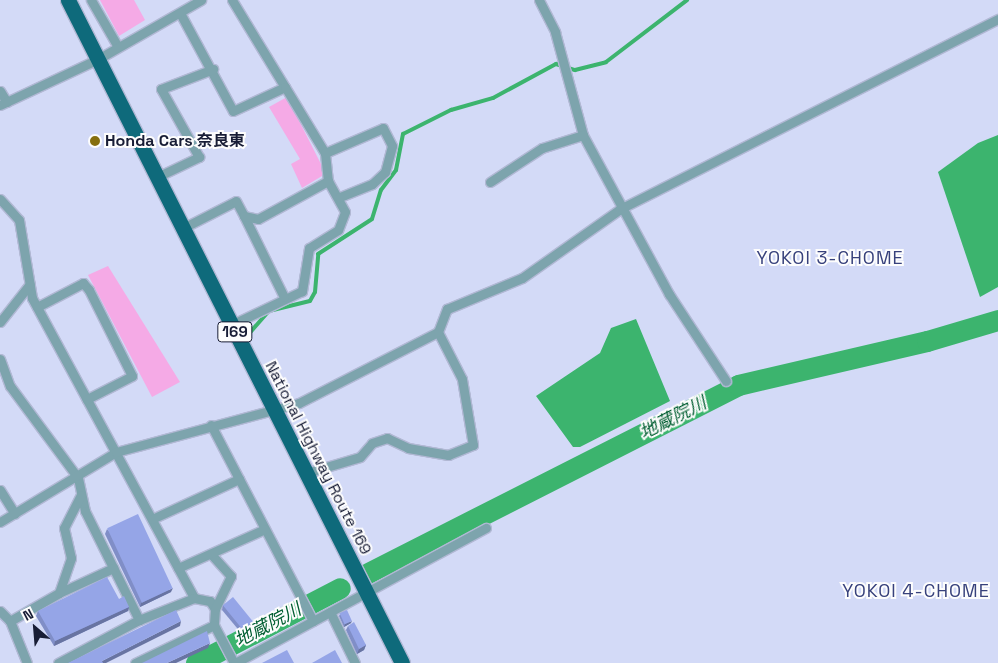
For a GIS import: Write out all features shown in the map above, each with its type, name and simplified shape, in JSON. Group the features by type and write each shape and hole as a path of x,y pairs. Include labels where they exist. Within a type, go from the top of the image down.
{"highway":[{"name":"National Highway Route 169","path":"68,0 402,663"}],"street":[{"path":"91,0 118,47"},
{"path":"0,91 3,104 98,59 201,0"},
{"path":"231,325 284,297 302,291 309,248 338,230 345,212 339,197 328,180 325,153 232,0"},
{"path":"539,0 555,32 583,135 620,209 726,382"},
{"path":"180,13 213,69 233,111 285,87"},
{"path":"0,522 78,478 116,452 273,408 298,403 438,332 447,309 522,278 620,209 998,19"},
{"path":"157,177 199,157 162,89 213,69"},
{"path":"325,153 383,128 392,146 385,172 372,184 339,197"},
{"path":"490,182 542,148 583,135"},
{"path":"244,216 258,218 328,180"},
{"path":"183,228 236,201 284,297"},
{"path":"1,202 19,220 30,284 37,307 194,598"},
{"path":"37,307 83,283 89,290 132,376 87,399"},
{"path":"0,322 30,284"},
{"path":"306,473 360,457 372,443 387,438 408,448 448,456 473,445 462,379 438,332"},
{"path":"0,359 10,386 78,478 81,495 113,568 139,620"},
{"path":"211,425 313,621"},
{"path":"152,519 239,478"},
{"path":"0,490 15,514"},
{"path":"59,593 71,558 64,528 81,495"},
{"path":"211,554 231,576 215,609 214,625 235,663 486,528"},
{"path":"178,568 266,529"},
{"path":"10,621 59,593 113,568"},
{"path":"58,663 76,659 139,620 194,598 210,601 215,609"},
{"path":"0,611 10,621 27,663"},
{"path":"330,612 355,663"},
{"path":"135,663 214,625"}],"shaded area":[{"path":"100,0 134,0 145,20 119,36"},
{"path":"287,97 322,166 322,176 302,188 291,164 300,159 269,107"},
{"path":"998,135 998,287 980,297 938,172 978,143"},
{"path":"108,266 180,382 152,397 88,275"},
{"path":"636,319 670,401 580,447 573,447 536,396 600,353 611,328"}],"building":[{"path":"138,514 173,588 142,603 107,528"},
{"path":"107,577 119,599 124,596 129,607 55,641 38,611"},
{"path":"233,597 253,622 243,630 223,605"},
{"path":"176,610 181,621 102,661 103,663 68,663"},
{"path":"347,610 352,621 345,624 340,613"},
{"path":"354,622 366,645 359,649 348,626"},
{"path":"207,631 210,643 167,663 142,663"},
{"path":"287,650 294,663 262,663"},
{"path":"335,650 342,663 312,663"}],"waterway":[{"path":"247,336 269,311 310,301 315,292 318,254 372,219 381,190 396,170 403,134 451,110 493,98 556,64 575,70 606,62 687,0"},
{"name":"地蔵院川","path":"368,573 738,385 927,341 998,320"},
{"name":"地蔵院川","path":"196,663 340,588"}],"place":[{"name":"Honda Cars 奈良東","path":"95,141"}],"district":[{"name":"YOKOI 3-CHOME","path":"830,258"},
{"name":"YOKOI 4-CHOME","path":"916,591"}]}
